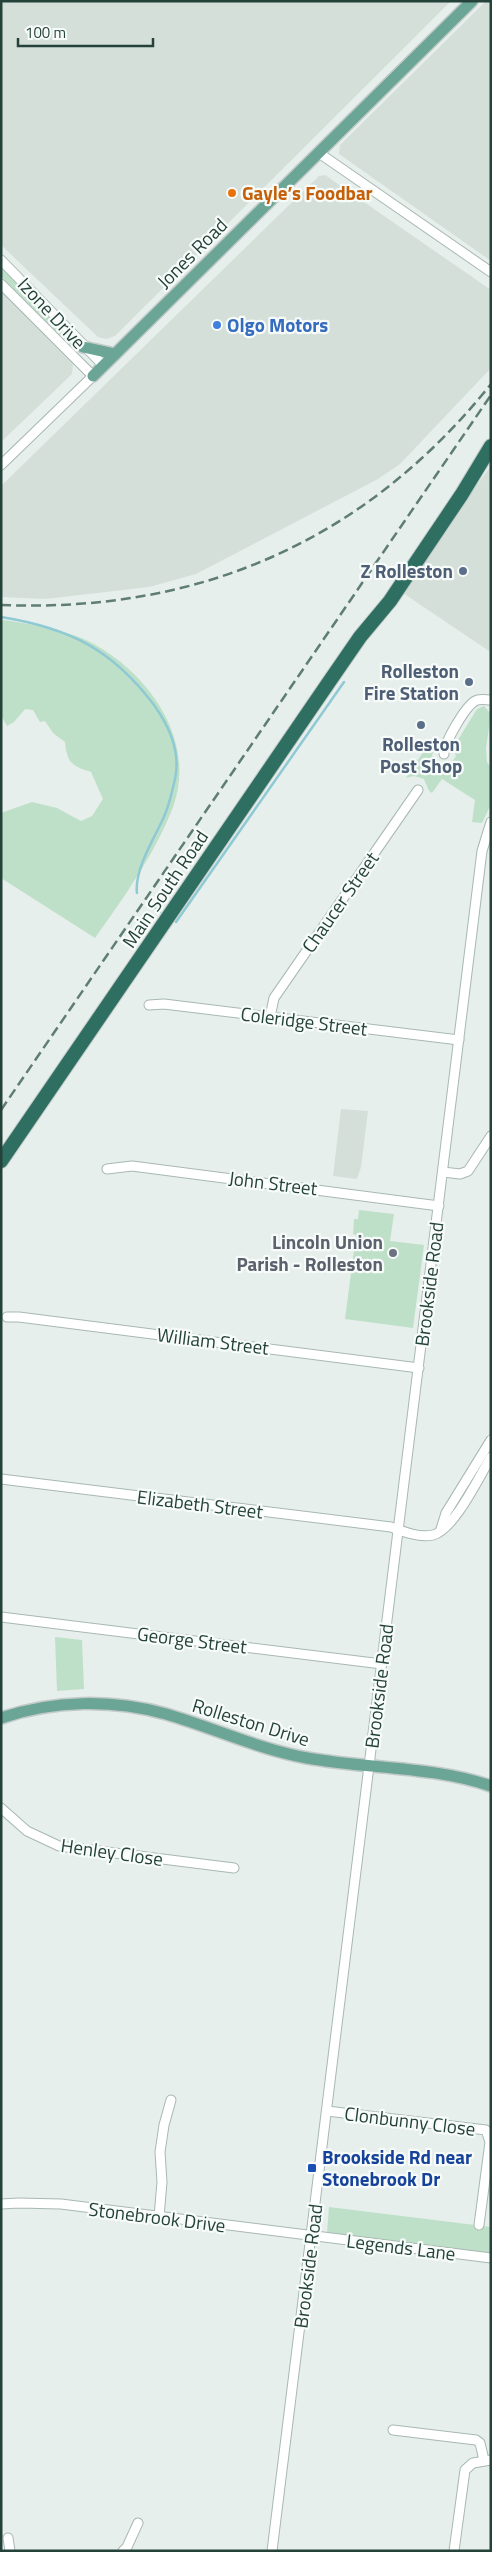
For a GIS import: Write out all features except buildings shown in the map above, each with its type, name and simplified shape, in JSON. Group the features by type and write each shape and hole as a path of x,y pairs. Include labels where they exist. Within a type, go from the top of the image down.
{"highway":[{"name":"Main South Road","path":"1,1161 360,637 390,600 462,494 491,446"}],"main road":[{"name":"Jones Road","path":"93,376 472,1"},
{"path":"83,347 115,354"},
{"name":"Rolleston Drive","path":"1,1718 59,1706 86,1704 126,1706 165,1714 242,1742 281,1753 455,1777 491,1786"}],"street":[{"path":"318,153 491,272"},
{"name":"Izone Drive","path":"1,260 83,347 103,365"},
{"name":"Izone Drive","path":"1,284 93,376"},
{"name":"Jones Road","path":"1,465 93,376"},
{"path":"444,754 446,743 472,704 479,700 491,700"},
{"name":"Chaucer Street","path":"270,1017 274,998 418,790"},
{"name":"Brookside Road","path":"272,2551 482,851 491,822"},
{"name":"Coleridge Street","path":"149,1004 164,1004 459,1040"},
{"path":"443,1172 460,1174 468,1171 491,1136"},
{"name":"John Street","path":"107,1170 140,1167 439,1206"},
{"name":"William Street","path":"8,1318 19,1317 419,1368"},
{"path":"440,1531 446,1513 491,1440"},
{"path":"440,1531 453,1519 491,1457"},
{"name":"Elizabeth Street","path":"1,1479 431,1535 440,1531"},
{"name":"George Street","path":"1,1617 382,1664"},
{"name":"Henley Close","path":"1,1808 27,1831 59,1846 234,1868"},
{"path":"159,2217 162,2182 160,2152 164,2125 171,2100"},
{"name":"Clonbunny Close","path":"327,2111 486,2130 490,2138 489,2168 479,2225"},
{"name":"Stonebrook Drive","path":"1,2204 19,2202 61,2204 312,2236"},
{"name":"Legends Lane","path":"312,2236 491,2258"},
{"path":"393,2430 476,2440 480,2443 487,2460 473,2463 463,2475 454,2551"},
{"path":"126,2550 138,2523"},
{"path":"8,2538 10,2551"}],"shaded area":[{"path":"1,1 451,1 115,336 106,339 98,337 1,245"},
{"path":"486,1 491,1 491,261 339,154 340,145"},
{"path":"325,175 491,290 491,368 400,464 378,479 196,574 149,587 45,599 1,597 1,486 319,176"},
{"path":"1,291 73,363 72,374 1,442"},
{"path":"491,466 491,640 489,651 400,591"},
{"path":"341,1109 368,1111 361,1167 357,1179 333,1176"}],"green space":[{"path":"1,266 78,349 76,351 1,276"},
{"path":"1,620 57,630 86,640 108,653 128,669 146,688 161,709 172,732 178,756 179,781 173,807 148,858 128,891 95,938 1,878 1,813 32,802 57,808 81,821 92,816 103,799 91,772 79,768 72,763 67,755 65,742 53,733 45,721 40,722 33,710 25,709 14,722 7,726 2,717"},
{"path":"484,706 491,714 486,748 487,762 491,768 491,804 482,823 472,822 475,800 442,779 432,793 429,791 424,779 414,776 406,778 428,745 434,750 432,755 437,763 443,766 450,763 456,756 453,748 477,709"},
{"path":"359,1210 394,1214 390,1241 424,1245 413,1328 345,1319 356,1235 353,1234 354,1219 358,1219"},
{"path":"55,1637 82,1640 84,1689 57,1691"},
{"path":"329,2207 491,2227 491,2255 327,2233"}],"waterway":[{"path":"1,617 48,628 68,635 105,655 138,686 154,705 169,731 175,749 175,779 165,814 142,865 137,884 137,893"},
{"path":"176,922 344,682"},
{"path":"150,903 160,912"}],"railway":[{"path":"1,605 74,604 144,596 211,580 274,556 334,525 390,485 442,439 491,384"},
{"path":"1,1110 491,395"}],"place":[{"name":"Gayle’s Foodbar","path":"232,193"},
{"name":"Olgo Motors","path":"217,325"},
{"name":"Z Rolleston","path":"463,571"},
{"name":"Rolleston Fire Station","path":"469,682"},
{"name":"Rolleston Post Shop","path":"421,725"},
{"name":"Lincoln Union Parish - Rolleston","path":"393,1253"},
{"name":"Brookside Rd near Stonebrook Dr","path":"312,2168"}]}
